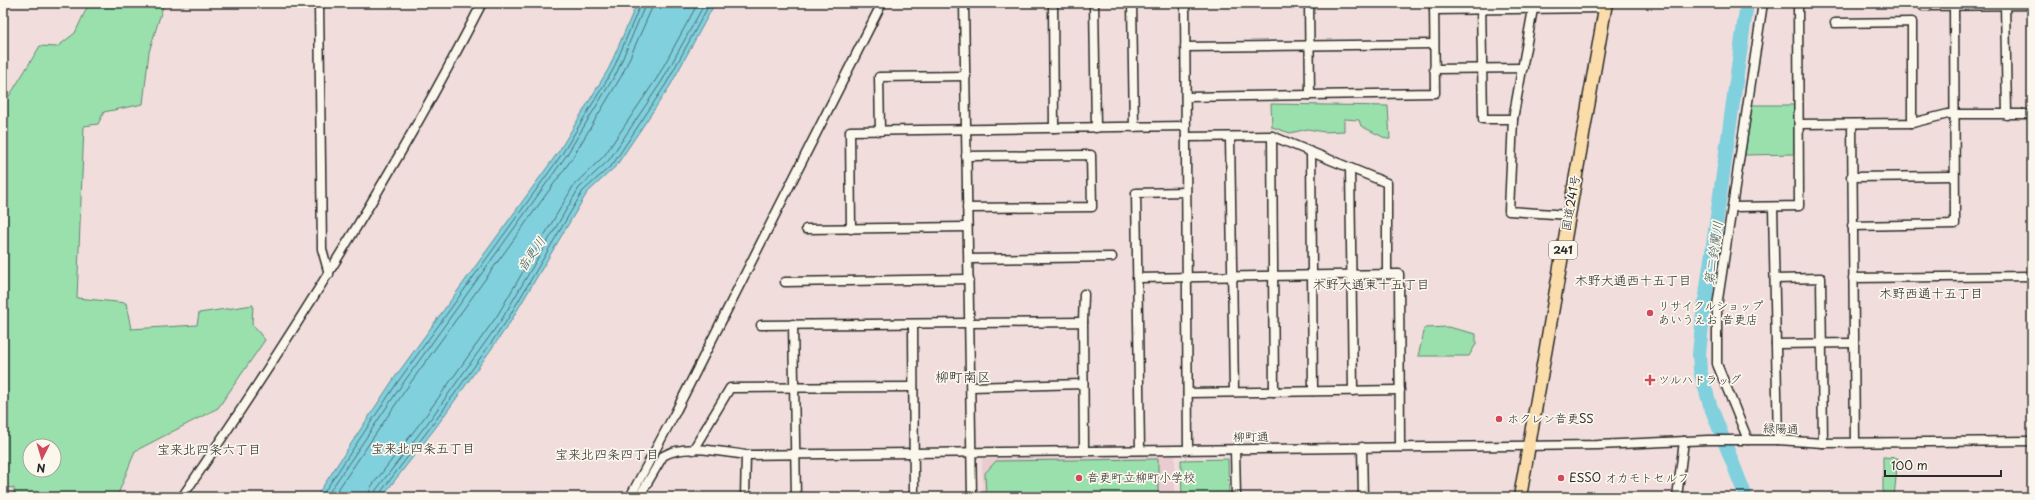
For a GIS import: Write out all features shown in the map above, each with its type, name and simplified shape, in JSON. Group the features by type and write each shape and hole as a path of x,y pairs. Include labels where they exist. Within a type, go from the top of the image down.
{"highway":[{"name":"国道241号","path":"1520,497 1605,5"}],"street":[{"path":"319,3 322,249 329,274"},
{"path":"182,497 262,380 329,274 407,140 482,3"},
{"path":"630,497 882,3"},
{"path":"964,3 972,497"},
{"path":"1053,3 1054,128"},
{"path":"1094,3 1096,128"},
{"path":"1132,3 1134,127"},
{"path":"1184,3 1188,449"},
{"path":"1309,3 1310,95"},
{"path":"1744,440 1717,364 1717,306 1763,3"},
{"path":"1733,207 1799,206 1798,3"},
{"path":"1852,226 1955,224 1954,4"},
{"path":"1923,6 1954,4 2032,5"},
{"path":"2006,4 2007,115"},
{"path":"1186,97 1435,94 1434,6 1482,6 1533,9 1605,5"},
{"path":"1482,6 1483,120 1513,119"},
{"path":"1533,9 1513,119 1510,211 1569,215"},
{"path":"1835,23 1912,22 1912,123"},
{"path":"1185,47 1434,44"},
{"path":"1434,69 1523,68"},
{"path":"880,131 879,77 966,76"},
{"path":"1799,124 1912,123 1948,114 2032,114"},
{"path":"1852,124 1851,177 1855,442"},
{"path":"851,229 850,131 1186,126"},
{"path":"1230,136 1234,392"},
{"path":"1186,137 1272,136 1387,183 1387,274"},
{"path":"1272,136 1274,392"},
{"path":"1311,152 1313,391"},
{"path":"966,156 1091,155 1092,207 967,208"},
{"path":"1350,168 1353,391"},
{"path":"1851,177 1954,176"},
{"path":"1140,450 1136,193 1186,192"},
{"path":"1773,207 1778,440"},
{"path":"806,230 967,227"},
{"path":"969,259 1112,257"},
{"path":"1137,278 1399,274 1400,446"},
{"path":"1853,278 2032,276"},
{"path":"1775,279 1820,278 1824,443"},
{"path":"785,282 969,279"},
{"path":"1084,294 1084,450"},
{"path":"761,325 1084,322"},
{"path":"793,324 796,497"},
{"path":"913,324 914,497"},
{"path":"1776,344 1854,343"},
{"path":"971,387 1083,384"},
{"path":"693,450 730,388 914,387"},
{"path":"1188,393 1400,390"},
{"name":"緑陽通","path":"1529,446 1598,445 1708,440 1778,440 1824,443 2032,441"},
{"path":"1677,497 1684,441"},
{"name":"柳町通","path":"639,497 664,456 670,452 693,450 746,455 1400,446 1529,446"},
{"path":"1362,447 1363,497"},
{"path":"1235,449 1236,497"},
{"path":"746,455 746,497"}],"shaded area":[{"name":"音更町立柳町小学校","path":"1175,456 1175,497 983,497 982,459"}],"green space":[{"path":"89,3 164,3 149,52 143,104 104,112 98,124 84,126 77,298 126,303 131,329 197,325 199,313 253,305 252,324 265,340 218,408 135,451 117,497 14,497 14,488 3,487 3,101 10,95 40,46 57,47 75,33"},
{"path":"1271,104 1388,106 1390,139 1387,139 1361,126 1359,120 1344,119 1344,131 1324,132 1308,129 1290,133 1272,127"},
{"path":"1752,105 1794,105 1794,154 1745,155"},
{"path":"1448,327 1476,334 1476,344 1469,356 1418,356 1425,328"},
{"path":"1883,457 1898,458 1894,497 1883,497"},
{"name":"音更町立柳町小学校","path":"1158,459 1158,497 986,497 985,473 996,461"},
{"path":"1228,459 1229,497 1182,497 1181,460"}],"water":[{"name":"音更川","path":"637,3 715,3 670,86 616,166 587,193 509,324 436,427 382,497 316,497 393,380 559,151 609,68"}],"waterway":[{"name":"第二鈴蘭川","path":"1746,497 1710,405 1700,370 1699,354 1747,3"}],"place":[{"name":"リサイクルショップ あいうえお 音更店","path":"1650,313"},
{"name":"ツルハドラッグ","path":"1650,380"},
{"name":"ホクレン音更SS","path":"1499,419"},
{"name":"音更町立柳町小学校","path":"1079,478"},
{"name":"ESSO オカモトセルフ","path":"1561,478"}],"district":[{"name":"木野大通西十五丁目","path":"1633,280"},
{"name":"木野大通東十五丁目","path":"1371,284"},
{"name":"木野西通十五丁目","path":"1931,293"},
{"name":"柳町南区","path":"963,377"},
{"name":"宝来北四条五丁目","path":"423,448"},
{"name":"宝来北四条六丁目","path":"209,449"},
{"name":"宝来北四条四丁目","path":"607,454"}]}
